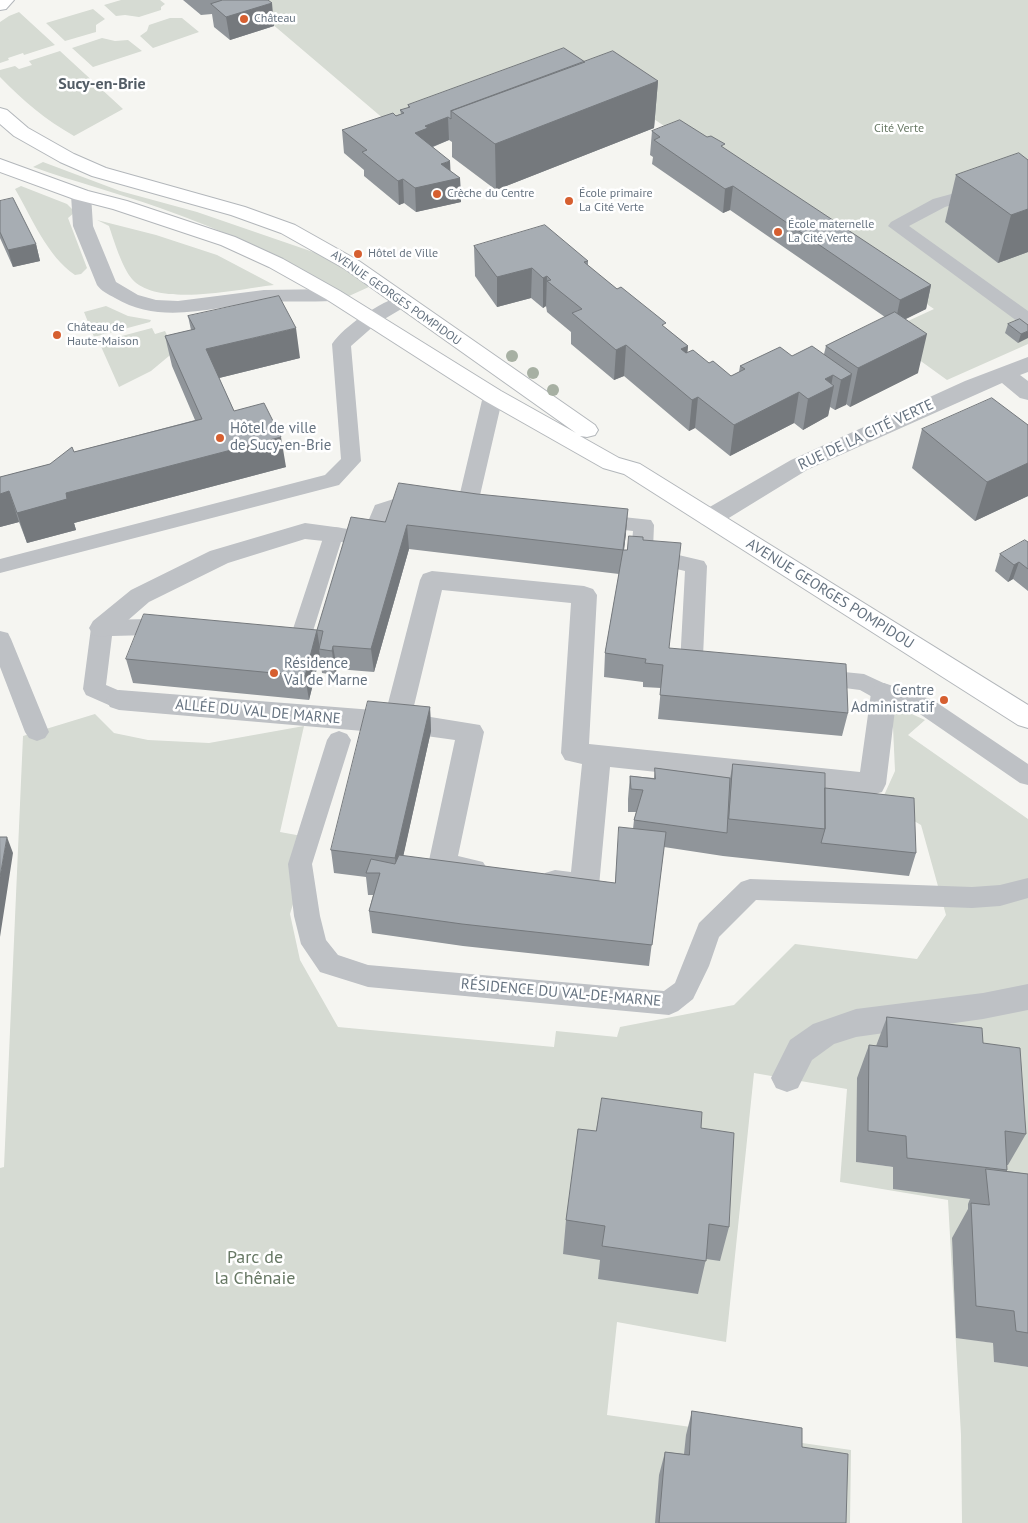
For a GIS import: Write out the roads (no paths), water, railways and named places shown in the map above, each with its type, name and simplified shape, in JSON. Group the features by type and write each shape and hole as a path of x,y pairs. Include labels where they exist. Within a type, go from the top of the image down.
{"street":[{"path":"0,5 6,0"},
{"name":"AVENUE GEORGES POMPIDOU","path":"0,114 9,137 99,172 238,211 288,229 352,265 574,422 628,456 632,469"},
{"name":"AVENUE GEORGES POMPIDOU","path":"0,165 80,195 120,205 228,241 288,269 333,295 369,320 493,396 611,464 632,469 1028,718"},
{"path":"80,195 83,226 107,285 131,299 154,306 178,307 264,296 333,295"},
{"name":"RUE DE LA CITÉ VERTE","path":"710,518 799,465 1028,364"},
{"path":"1004,373 1028,393"},
{"path":"102,628 140,596 219,556 306,531 334,534"},
{"path":"397,722 432,580 584,595 576,753 872,784 884,693"},
{"name":"ALLÉE DU VAL DE MARNE","path":"119,700 363,721 397,722 470,732 442,865 499,874"},
{"path":"527,878 584,886 597,755"},
{"path":"787,1078 801,1050 824,1034 856,1023 983,1006 1028,997"}],"lane":[{"path":"1028,191 988,189 939,203 897,226 1028,320"},
{"path":"0,566 332,480 351,461 341,344 369,320 402,301"},
{"path":"451,508 493,396"},
{"path":"262,637 300,641 334,534 371,539 382,510 403,503 496,513"},
{"path":"575,519 644,525 642,554 696,566 691,664 730,668"},
{"path":"119,700 94,689 102,628 149,627 187,630"},
{"path":"0,639 37,732"},
{"path":"797,675 864,682 884,693 925,706 1028,776"},
{"name":"RÉSIDENCE DU VAL-DE-MARNE","path":"339,740 300,864 307,916 314,944 328,964 368,976 669,1003 684,991 696,966 708,931 750,889 828,894 968,897 1012,894 1028,888"}],"place":[{"name":"Château","path":"244,19"},
{"name":"Crèche du Centre","path":"437,194"},
{"name":"École primaire La Cité Verte","path":"569,201"},
{"name":"École maternelle La Cité Verte","path":"778,232"},
{"name":"Hôtel de Ville","path":"358,254"},
{"name":"Château de Haute-Maison","path":"57,335"},
{"name":"Hôtel de ville de Sucy-en-Brie","path":"220,438"},
{"name":"Résidence Val de Marne","path":"274,673"},
{"name":"Centre Administratif","path":"944,700"}],"district":[{"name":"Sucy-en-Brie","path":"102,84"}],"park label":[{"name":"Cité Verte","path":"899,129"},
{"name":"Parc de la Chênaie","path":"255,1268"}]}
